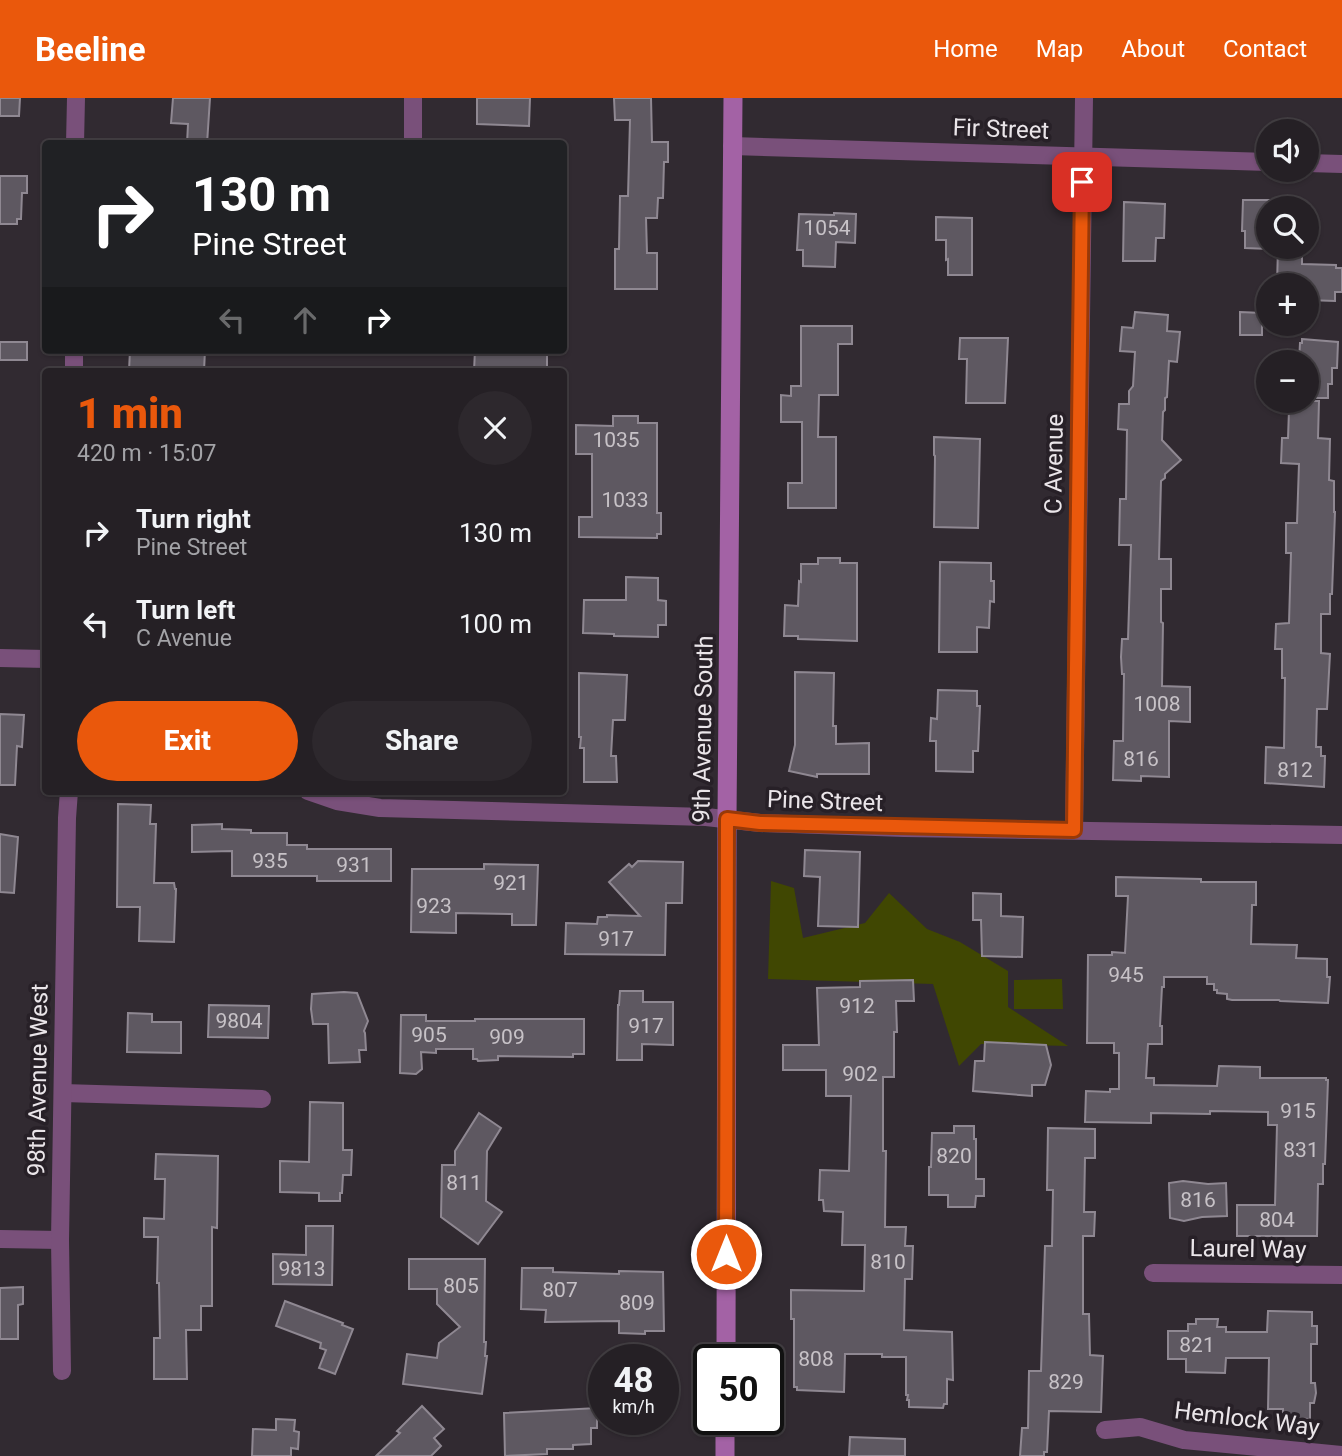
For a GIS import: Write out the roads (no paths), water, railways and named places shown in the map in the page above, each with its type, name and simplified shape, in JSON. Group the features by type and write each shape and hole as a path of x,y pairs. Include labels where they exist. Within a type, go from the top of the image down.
{"main road":[{"name":"9th Avenue South","path":"726,1344 733,98"},
{"path":"725,1435 725,1456"}],"street":[{"path":"75,140 76,98"},
{"path":"413,140 414,98"},
{"name":"C Avenue","path":"1074,830 1084,98"},
{"name":"Fir Street","path":"733,146 1256,162"},
{"path":"1319,163 1342,164"},
{"path":"0,658 42,659"},
{"name":"98th Avenue West","path":"62,1371 60,1240 69,795"},
{"name":"Pine Street","path":"321,795 380,808 706,817 773,824 1342,835"},
{"path":"62,1093 262,1099"},
{"path":"0,1239 60,1240"},
{"name":"Laurel Way","path":"1153,1273 1342,1275"},
{"name":"Hemlock Way","path":"1105,1430 1140,1427 1184,1440 1342,1455"}]}
